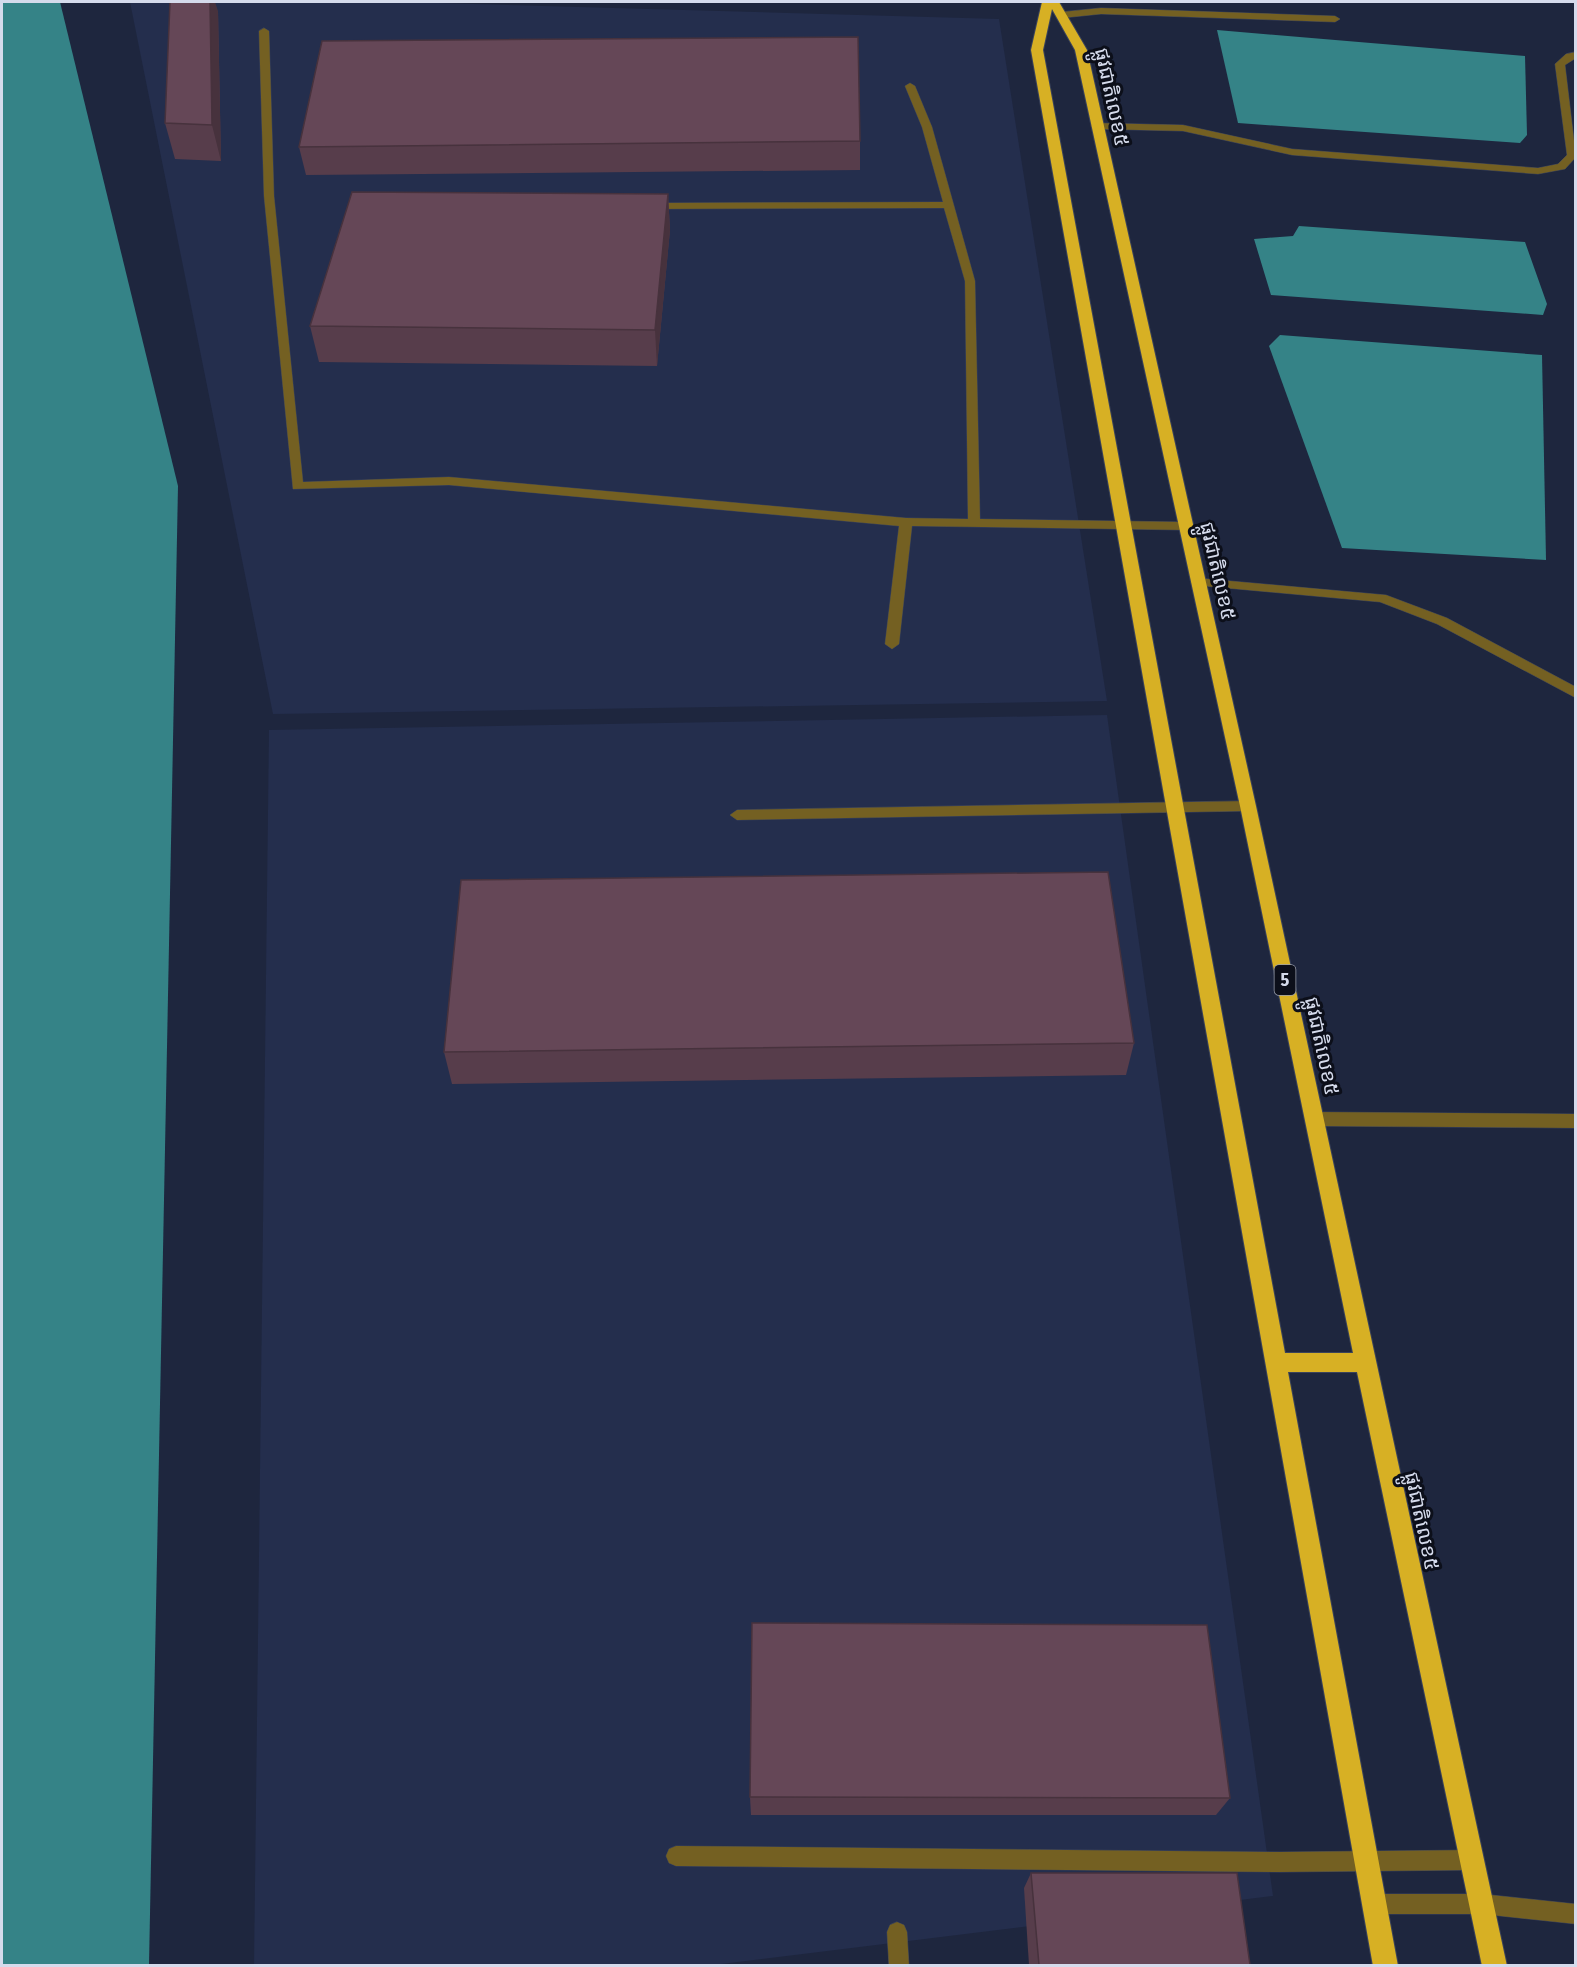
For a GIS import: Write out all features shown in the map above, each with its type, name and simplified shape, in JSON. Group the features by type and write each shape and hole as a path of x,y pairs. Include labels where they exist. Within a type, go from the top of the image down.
{"highway":[{"path":"1048,2 1037,50 1386,1965"},
{"name":"ផ្លូវជាតិលេខ៥","path":"1058,8 1082,50 1096,126 1248,806 1365,1364 1495,1965"},
{"path":"1276,1362 1365,1364"}],"street":[{"path":"1058,8 1335,19"},
{"path":"264,31 268,196 297,486 449,481 906,522 1185,526"},
{"path":"1096,126 1183,128 1292,152 1538,171 1561,167 1572,155 1560,64 1569,56 1575,55"},
{"path":"910,86 927,127 969,281 974,523"},
{"path":"640,206 949,205"},
{"path":"892,644 906,522"},
{"path":"1197,582 1381,598 1442,621 1575,693"},
{"path":"737,815 1248,806"},
{"path":"1314,1119 1575,1121"},
{"path":"676,1856 1368,1862 1473,1860"},
{"path":"1375,1904 1482,1904 1575,1914"},
{"path":"897,1932 899,1965"}],"shaded area":[{"path":"2,2 60,2 178,486 149,1965 2,1965"},
{"path":"130,2 403,2 999,19 1107,701 273,714"},
{"path":"1217,30 1525,56 1527,135 1520,143 1238,123"},
{"path":"1299,226 1525,242 1547,304 1543,315 1271,295 1254,239 1293,236"},
{"path":"1280,335 1542,355 1546,560 1342,548 1269,346"},
{"path":"1107,715 1273,1896 713,1965 254,1966 269,730"}],"building":[{"path":"170,2 210,2 212,125 165,123"},
{"path":"858,37 860,141 299,147 322,41"},
{"path":"352,192 668,194 655,330 310,326"},
{"path":"1108,872 1134,1043 444,1052 461,880"},
{"path":"752,1623 1207,1625 1230,1798 750,1797"},
{"path":"1031,1873 1237,1873 1250,1965 1039,1965"}]}
